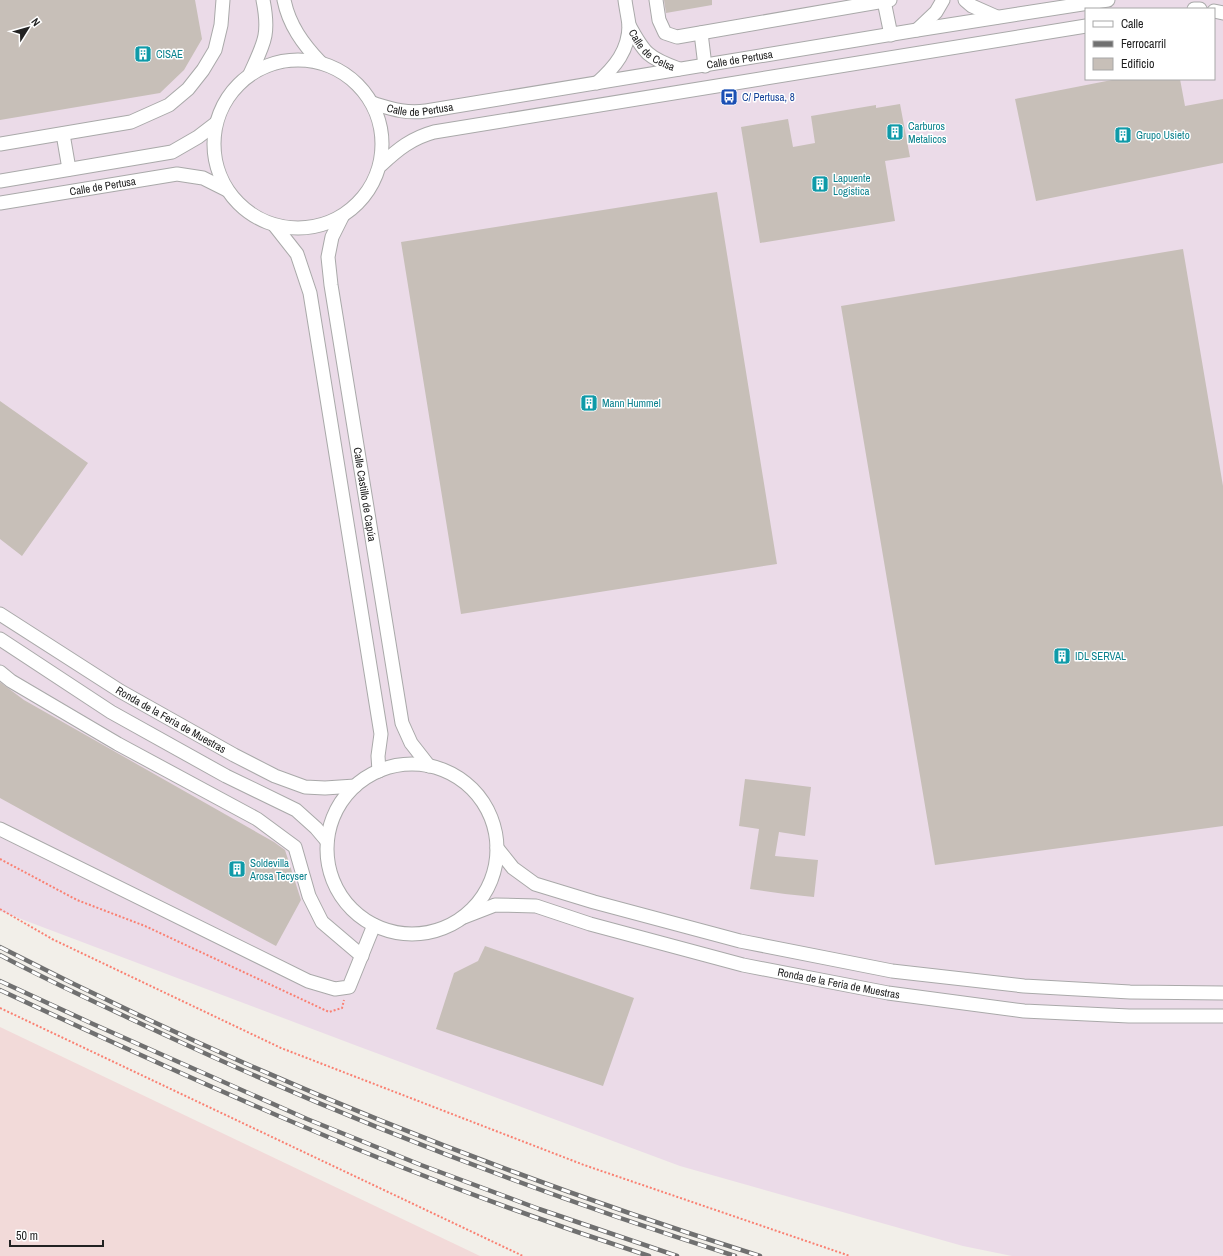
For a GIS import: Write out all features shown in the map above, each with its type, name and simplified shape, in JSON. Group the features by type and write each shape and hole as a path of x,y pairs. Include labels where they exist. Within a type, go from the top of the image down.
{"street":[{"path":"0,144 132,122 169,105 188,89 203,70 215,50 221,25 223,0"},
{"path":"250,74 266,39 267,17 263,0"},
{"path":"284,0 293,28 320,62"},
{"name":"Calle de Celsa","path":"597,83 608,74 620,59 624,49 629,25 625,0"},
{"path":"656,0 659,20 665,33 677,37 887,1 891,35"},
{"path":"917,30 936,12 941,6 943,0"},
{"path":"965,0 972,6 997,17"},
{"name":"Calle de Pertusa","path":"372,103 396,110 418,112 1108,0"},
{"name":"Calle de Celsa","path":"629,25 643,49 651,57 664,64 681,70"},
{"name":"Calle de Pertusa","path":"381,165 407,143 434,132 1085,26"},
{"path":"701,33 705,66"},
{"path":"296,59 320,62 341,71 358,85 372,103 380,122 383,144 381,165 371,186 357,204 342,217 321,226 298,229 275,226 256,218 240,206 227,190 217,169 214,154 213,146 216,124 223,105 234,88 250,74 272,63 296,59"},
{"name":"Calle de Pertusa","path":"0,181 172,152 198,137 216,124"},
{"path":"63,134 69,169"},
{"name":"Calle de Pertusa","path":"0,204 177,174 203,178 227,190"},
{"name":"Calle Castillo de Capúa","path":"342,217 332,237 328,258 332,293 402,723 411,743 430,766"},
{"name":"Calle Castillo de Capúa","path":"275,226 297,254 310,293 381,734 378,756 379,771"},
{"name":"Ronda de la Feria de Muestras","path":"0,614 120,691 234,755 275,776 305,787 325,788 355,786"},
{"name":"Ronda de la Feria de Muestras","path":"0,639 111,712 226,776 296,810 316,828 327,841"},
{"path":"0,672 118,744 257,820 295,847 309,896 322,922 362,956"},
{"name":"Ronda de la Feria de Muestras","path":"464,917 482,898 494,874 497,848 493,825 484,804 470,787 451,774 430,766 414,764 399,765 379,771 355,786 341,802 332,820 327,841 328,861 333,881 343,899 357,914 374,926 396,933 420,934 443,929 464,917 495,905 536,906 590,924 742,965 888,993 1024,1011 1129,1016 1223,1016"},
{"path":"0,829 308,981 335,989 349,987 374,926"},
{"name":"Ronda de la Feria de Muestras","path":"497,848 513,868 535,884 594,902 740,941 892,971 1024,986 1130,992 1223,993"}],"path":[{"path":"0,859 77,900 145,926 329,1012 342,1008 349,987"},
{"path":"0,909 52,939 281,1048 584,1165 850,1256"},
{"path":"0,1008 523,1256"}],"shaded area":[{"path":"0,0 1223,0 1223,1256 1012,1256 963,1246 680,1166 0,911"},
{"path":"0,1027 480,1256 0,1256"}],"building":[{"path":"0,0 195,0 202,39 184,70 160,93 0,120"},
{"path":"664,0 712,0 712,5 666,13"},
{"name":"Grupo Usieto","path":"1112,80 1180,80 1185,106 1223,99 1223,163 1036,201 1015,99"},
{"name":"Lapuente Logistica","path":"900,104 910,157 885,161 895,221 760,243 741,127 788,119 793,147 815,143 811,116 876,105 876,108"},
{"name":"Mann Hummel","path":"717,192 777,564 461,614 401,242"},
{"name":"IDL SERVAL","path":"1183,249 1223,486 1223,826 935,865 841,306"},
{"path":"0,401 88,463 22,556 0,539"},
{"path":"0,682 24,700 274,842 285,850 301,900 276,946 0,798"},
{"path":"745,779 811,787 805,836 779,832 775,856 818,860 814,897 750,889 759,829 739,826"},
{"path":"485,946 634,998 603,1086 436,1029 454,973 478,961"}],"railway":[{"path":"0,947 92,993 185,1036 374,1118 565,1191 760,1256"},
{"path":"0,955 61,986 235,1067 375,1126 518,1182 735,1256"},
{"path":"0,981 307,1119 421,1165 539,1209 677,1256"},
{"path":"0,990 264,1110 388,1162 561,1227 649,1256"}],"place":[{"name":"CISAE","path":"143,54"},
{"name":"C/ Pertusa, 8","path":"729,97"},
{"name":"Carburos Metalicos","path":"895,132"},
{"name":"Grupo Usieto","path":"1123,135"},
{"name":"Lapuente Logistica","path":"820,184"},
{"name":"Mann Hummel","path":"589,403"},
{"name":"IDL SERVAL","path":"1062,656"},
{"name":"Soldevilla Arosa Tecyser","path":"237,869"}]}
